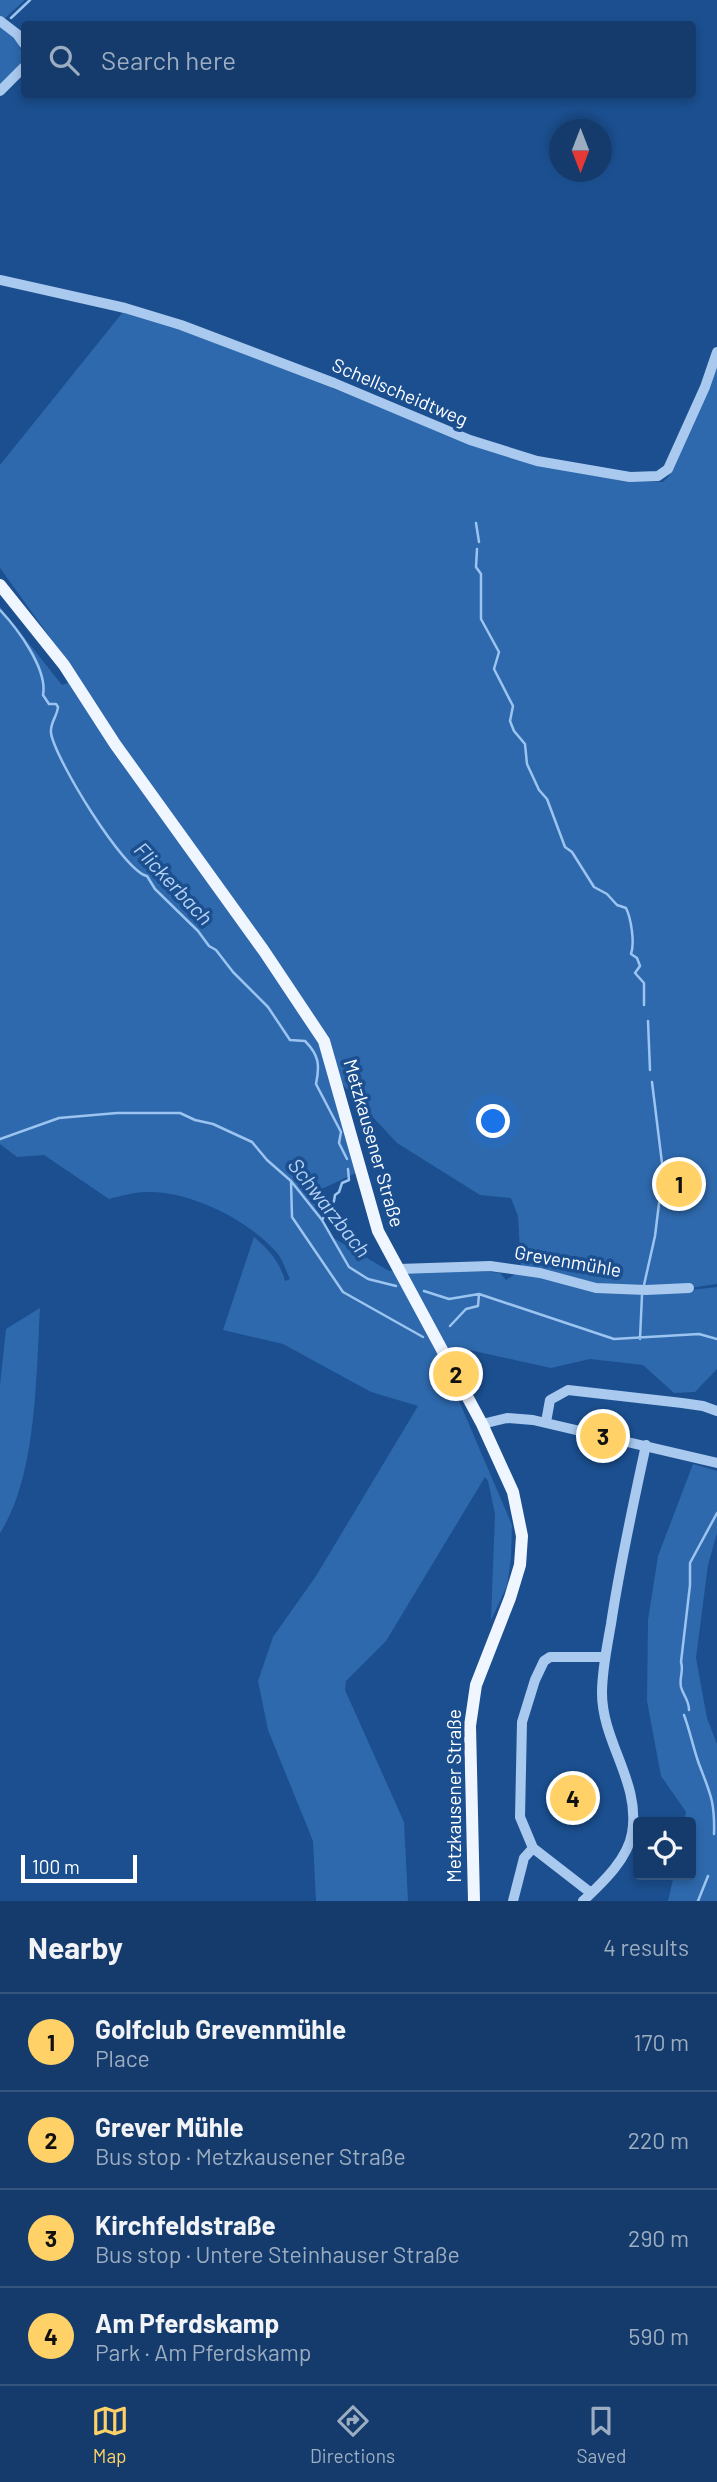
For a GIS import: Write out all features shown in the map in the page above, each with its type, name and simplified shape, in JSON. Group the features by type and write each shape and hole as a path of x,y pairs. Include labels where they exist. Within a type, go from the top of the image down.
{"main road":[{"name":"Metzkausener Straße","path":"0,585 64,665 115,744 324,1041 375,1223 384,1245 482,1424 513,1492 522,1536 520,1565 482,1666 471,1713 474,1901"}],"street":[{"path":"0,21 13,30 21,40"},
{"path":"0,91 21,70"},
{"name":"Schellscheidtweg","path":"0,280 125,308 181,325 334,383 416,419 504,451 537,461 630,477 658,476 668,469 705,387 717,352"},
{"name":"Grevenmühle","path":"399,1269 490,1266 540,1273 596,1288 689,1288"},
{"path":"546,1422 551,1399 568,1390 682,1403 717,1411"},
{"path":"482,1424 508,1418 546,1422 717,1463"},
{"path":"606,1657 550,1657 541,1666 522,1722 520,1817 533,1848 587,1897 618,1863 629,1844 634,1815 632,1795 610,1738 602,1695 624,1545 646,1445"},
{"path":"513,1901 524,1858 533,1848"}],"shaded area":[{"path":"0,0 25,0 3,20 21,50 21,62 11,78 0,87"},
{"path":"123,312 180,328 494,452 641,481 663,482 669,476 717,366 717,1284 674,1292 717,1287 717,1369 695,1392 674,1393 643,1365 590,1359 551,1368 465,1349 453,1387 512,1525 507,1586 491,1620 495,1514 485,1477 386,1641 346,1681 345,1690 404,1822 408,1901 316,1901 313,1841 268,1730 258,1681 273,1637 316,1576 418,1406 371,1392 283,1344 223,1330 254,1237 273,1257 285,1281 290,1279 278,1254 235,1219 200,1202 164,1193 137,1193 109,1199 44,1155 17,1157 0,1144 0,607 62,685 80,679 0,568 0,465","holes":["330,1071 397,1143 480,1195 511,1198 518,1216 521,1270 506,1280 500,1273 451,1268 389,1271 330,1236 311,1194 356,1173"]},
{"path":"40,1308 28,1454 12,1510 0,1533 0,1385 6,1329"},
{"path":"693,1464 717,1471 717,1533 708,1565 696,1658 707,1718 717,1744 717,1901 668,1901 673,1880 696,1880 696,1817 685,1817 686,1812 661,1776 647,1701 648,1620 658,1556"},
{"path":"563,1781 582,1781 583,1817 564,1817"}],"waterway":[{"path":"11,18 30,0"},
{"path":"476,523 479,542"},
{"path":"477,549 476,567 481,574 481,619 499,652 494,669 513,706 510,721 514,731 525,744 527,764 539,790 547,799 565,847 572,852 594,887 607,894 617,905 626,908 632,931 631,954 637,958 640,966 635,973 644,983 644,1005"},
{"name":"Flickerbach","path":"0,610 15,627 36,661 41,673 43,695 49,704 56,704 58,707 51,733 55,746 92,813 123,856 136,870 147,876 155,889 268,1007 290,1040 305,1041 310,1046 317,1061 316,1084 341,1132 339,1143 347,1159"},
{"path":"648,1021 650,1070"},
{"path":"644,1285 655,1236 663,1171 652,1082"},
{"name":"Schwarzbach","path":"0,1139 59,1118 117,1113 180,1113 213,1124 252,1142 267,1160 291,1181 322,1220 349,1267 368,1279 396,1286"},
{"name":"Flickerbach","path":"322,1220 342,1183 349,1180 348,1169"},
{"path":"291,1181 292,1217 343,1292 423,1337"},
{"name":"Schwarzbach","path":"424,1291 449,1299 479,1294 614,1339 699,1334 717,1339"},
{"path":"450,1326 466,1309 478,1306 479,1294"},
{"path":"640,1339 642,1295"},
{"path":"689,1710 682,1690 681,1662 690,1563 717,1513"},
{"path":"684,1715 711,1798 714,1834"},
{"path":"698,1901 708,1876"}],"place":[{"name":"Golfclub Grevenmühle","path":"679,1184"},
{"name":"Grever Mühle","path":"456,1374"},
{"name":"Kirchfeldstraße","path":"603,1436"},
{"name":"Am Pferdskamp","path":"573,1798"}]}
